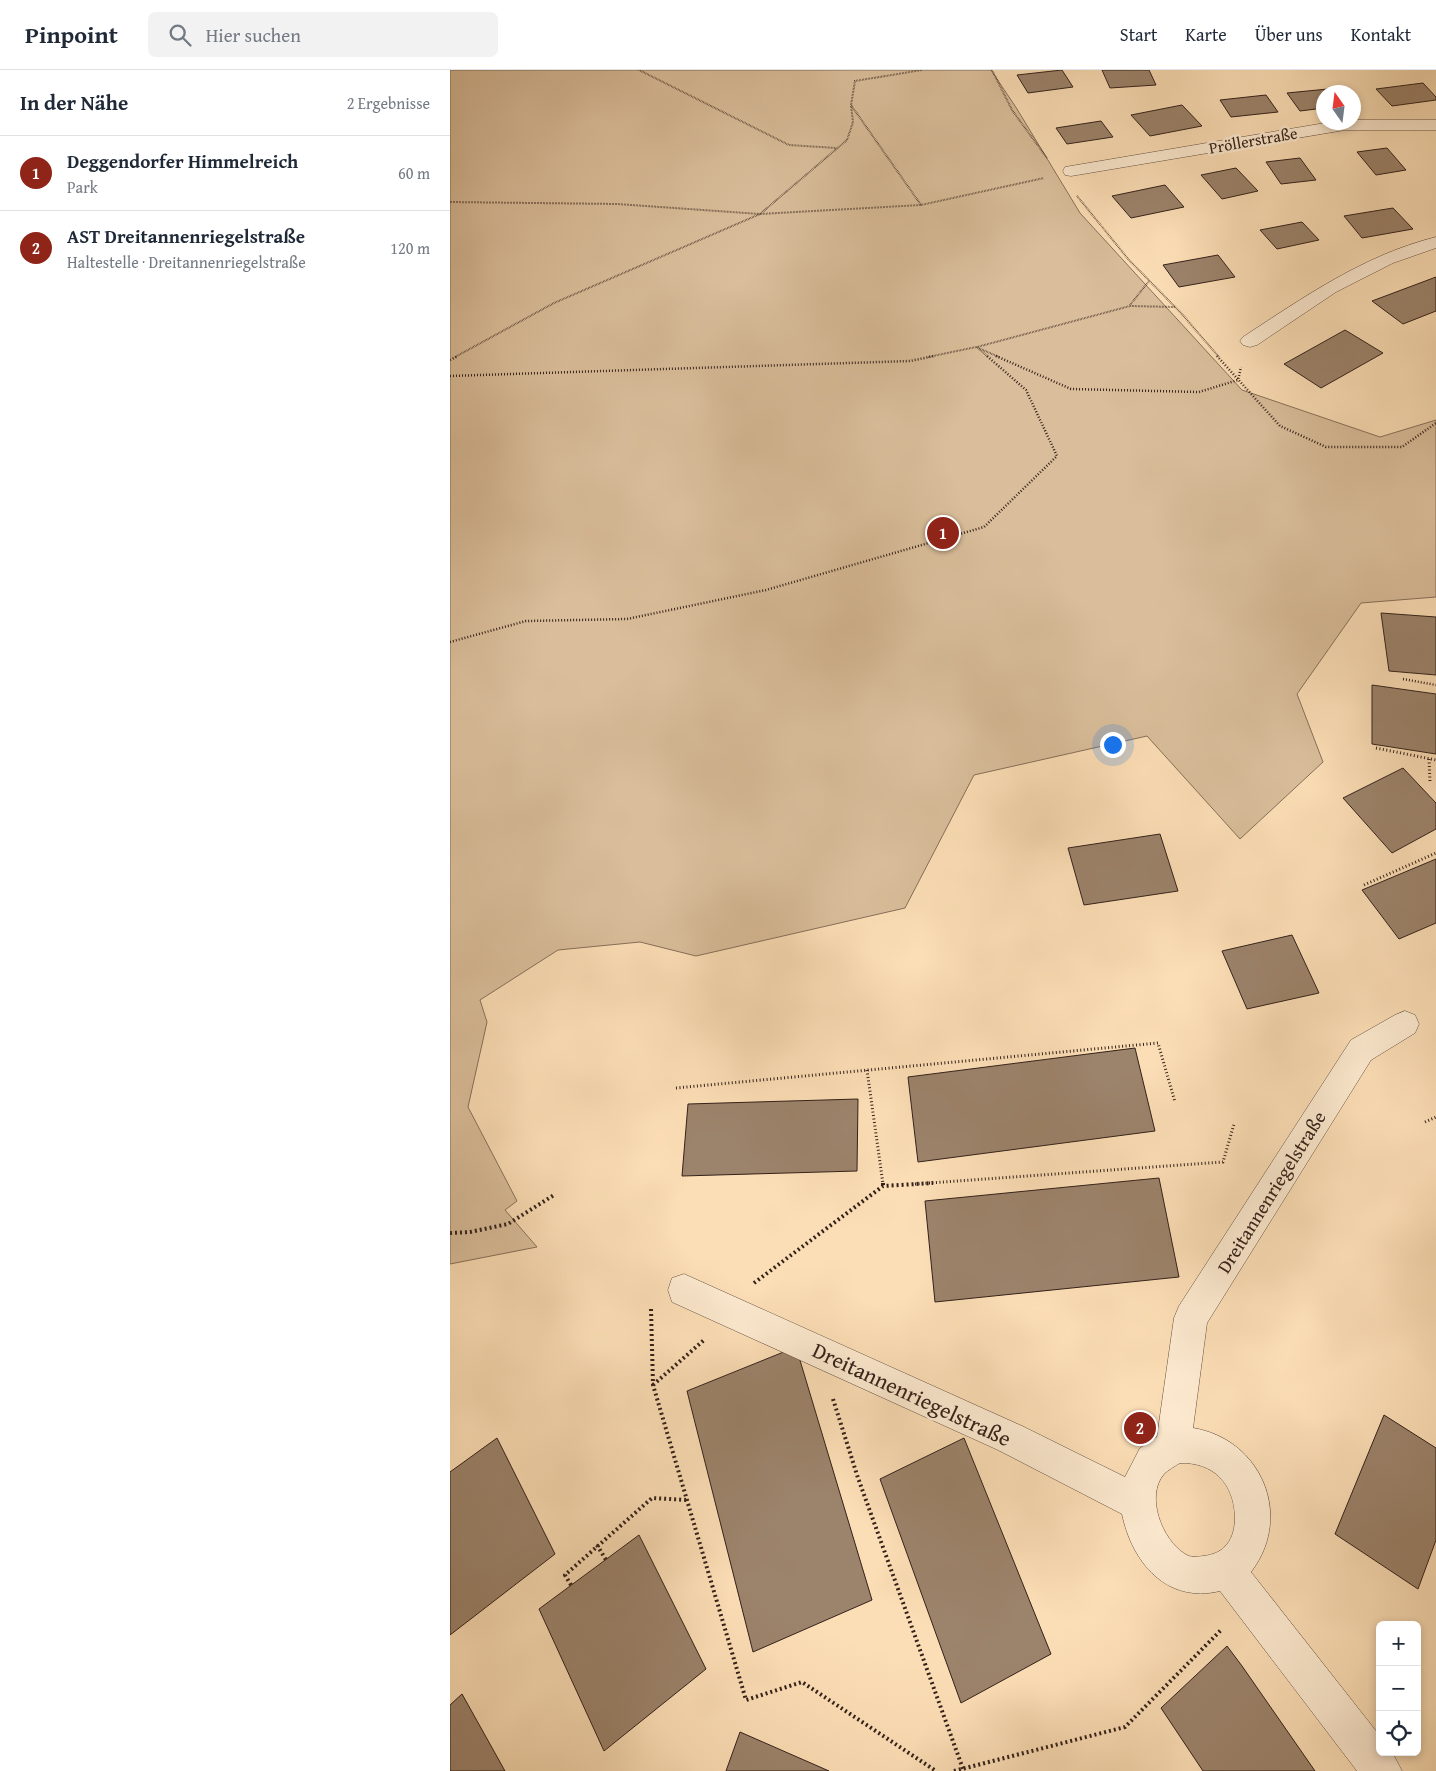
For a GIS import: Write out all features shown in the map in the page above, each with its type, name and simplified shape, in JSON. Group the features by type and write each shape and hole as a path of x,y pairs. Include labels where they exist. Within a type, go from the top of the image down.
{"street":[{"name":"Pröllerstraße","path":"1066,173 1345,125 1436,125"},
{"path":"1250,341 1330,288 1387,259 1436,242"},
{"name":"Dreitannenriegelstraße","path":"1174,1447 1191,1318 1362,1050 1404,1024"},
{"name":"Dreitannenriegelstraße","path":"684,1290 1010,1438 1137,1502"},
{"path":"1192,1445 1211,1450 1228,1461 1242,1477 1251,1496 1254,1518 1251,1539 1241,1557 1227,1570 1210,1576 1192,1576 1174,1569 1159,1556 1147,1540 1140,1521 1137,1502 1140,1483 1148,1468 1159,1455 1174,1447 1192,1445"},
{"path":"1227,1570 1382,1771"}],"path":[{"path":"639,70 789,146 836,148"},
{"path":"450,360 554,303 760,214 778,201 847,140 853,122 851,105 855,81 922,70"},
{"path":"992,70 1012,110 1066,173 1128,260 1175,307 1280,426 1326,447 1402,447 1436,423"},
{"path":"851,105 921,205"},
{"path":"450,202 617,204 760,214 921,205 1066,173"},
{"path":"1130,306 1149,281"},
{"path":"450,376 910,362 976,347 1130,306 1175,307"},
{"path":"1238,380 1250,341"},
{"path":"976,347 1071,389 1199,392 1238,380"},
{"path":"450,642 526,621 627,619 747,594 984,527 1058,456 1026,390 976,347"},
{"path":"1403,679 1436,685"},
{"path":"1376,748 1436,760"},
{"path":"1429,759 1430,782"},
{"path":"1364,885 1436,854"},
{"path":"676,1088 1158,1043 1175,1102"},
{"path":"867,1070 883,1186"},
{"path":"1425,1122 1436,1117"},
{"path":"653,1384 728,1310 883,1186 1223,1162 1234,1124"},
{"path":"450,1234 508,1224 554,1195"},
{"path":"651,1305 653,1384 746,1700 802,1682 936,1771"},
{"path":"818,1351 858,1478 963,1768"},
{"path":"571,1585 565,1574 652,1498 687,1500"},
{"path":"598,1545 606,1560"},
{"path":"954,1771 1125,1727 1250,1601"}],"shaded area":[{"path":"450,70 991,70 1080,213 1242,390 1380,437 1436,420 1436,597 1361,603 1297,694 1323,762 1240,839 1147,736 974,775 905,908 696,956 640,942 558,950 480,1000 487,1022 468,1107 517,1201 505,1210 537,1247 450,1264"}],"building":[{"path":"1062,70 1073,87 1028,93 1017,75"},
{"path":"1102,70 1149,70 1156,85 1110,88"},
{"path":"1423,83 1436,97 1436,100 1392,106 1376,89"},
{"path":"1316,90 1316,109 1300,111 1287,93"},
{"path":"1266,95 1278,112 1231,117 1220,100"},
{"path":"1182,105 1202,126 1150,136 1131,115"},
{"path":"1101,121 1113,137 1067,144 1056,128"},
{"path":"1387,148 1406,170 1376,175 1357,152"},
{"path":"1300,158 1316,180 1281,184 1266,162"},
{"path":"1236,168 1258,191 1222,199 1201,175"},
{"path":"1165,185 1184,207 1131,218 1112,196"},
{"path":"1393,208 1413,229 1362,238 1344,216"},
{"path":"1302,222 1319,240 1277,249 1260,230"},
{"path":"1218,255 1235,277 1179,287 1163,265"},
{"path":"1436,277 1436,311 1403,324 1372,301"},
{"path":"1345,330 1383,353 1321,388 1284,364"},
{"path":"1381,613 1436,617 1436,675 1389,671"},
{"path":"1372,685 1436,694 1436,754 1372,744"},
{"path":"1403,768 1436,803 1436,829 1392,853 1343,798"},
{"path":"1160,834 1178,891 1084,905 1068,848"},
{"path":"1436,859 1436,923 1399,939 1362,890"},
{"path":"1292,935 1319,993 1247,1009 1222,951"},
{"path":"1135,1048 1155,1131 918,1162 908,1077"},
{"path":"858,1099 857,1171 682,1176 688,1104"},
{"path":"1159,1178 1179,1277 935,1302 925,1201"},
{"path":"796,1347 872,1600 753,1652 687,1391"},
{"path":"1384,1415 1436,1448 1436,1540 1418,1589 1335,1534"},
{"path":"497,1438 555,1554 450,1635 450,1472"},
{"path":"964,1438 1051,1654 961,1703 880,1479"},
{"path":"639,1535 706,1669 604,1751 539,1609"},
{"path":"1227,1646 1315,1771 1203,1771 1161,1708"},
{"path":"462,1694 505,1771 450,1771 450,1705"},
{"path":"740,1732 829,1771 726,1771"}],"place":[{"name":"Deggendorfer Himmelreich","path":"943,533"},
{"name":"AST Dreitannenriegelstraße","path":"1140,1428"}]}
